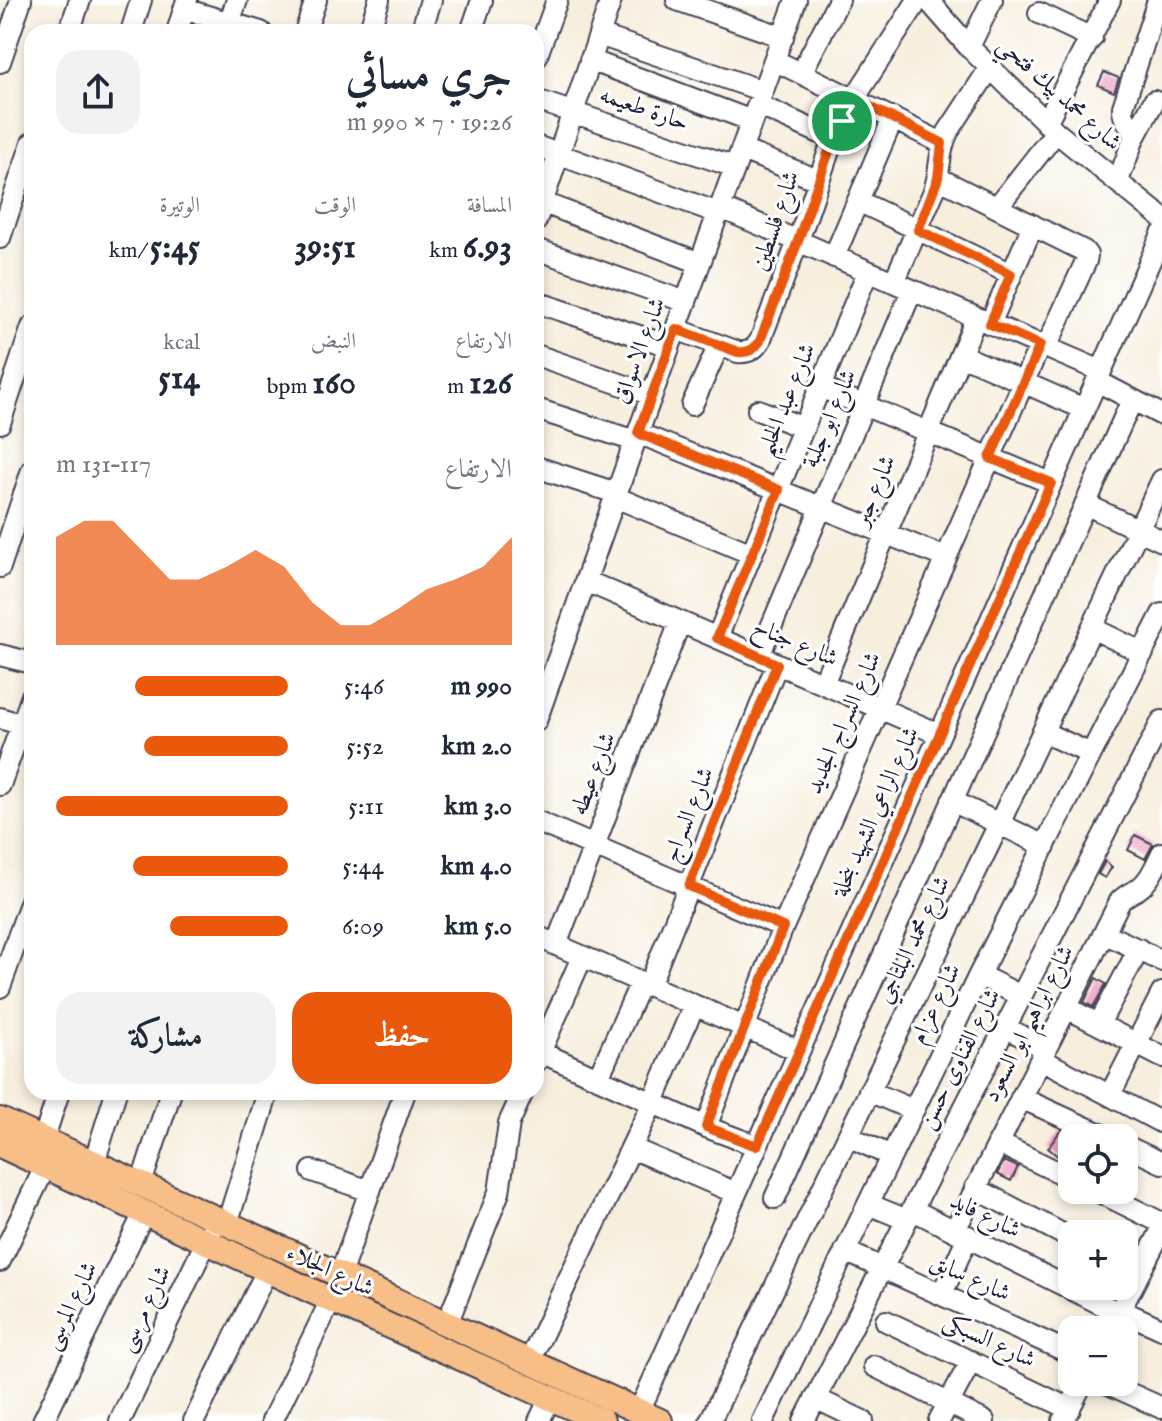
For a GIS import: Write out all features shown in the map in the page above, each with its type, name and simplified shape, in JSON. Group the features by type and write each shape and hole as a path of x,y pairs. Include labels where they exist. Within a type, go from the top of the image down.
{"main road":[{"name":"شارع الجلاء","path":"0,1120 42,1156 144,1213 331,1300 550,1398 592,1408 650,1416"},
{"name":"شارع الجلاء","path":"0,1145 42,1156 94,1163 529,1362 592,1408"}],"street":[{"path":"0,62 21,0"},
{"path":"72,24 80,0"},
{"path":"134,24 141,0"},
{"path":"229,24 237,0"},
{"path":"308,24 316,0"},
{"path":"372,24 379,0"},
{"path":"424,24 431,0"},
{"path":"477,24 482,0"},
{"path":"544,192 611,0"},
{"path":"677,0 783,37"},
{"name":"شارع الاسواق","path":"544,699 796,0"},
{"path":"801,73 839,0"},
{"name":"شارع فلسطين","path":"544,304 738,352 747,353 755,347 798,241 833,139 854,99 918,0"},
{"name":"شارع محمد بيك فتحي","path":"928,0 969,47 1051,128 1162,218"},
{"path":"969,47 992,0"},
{"path":"997,207 1051,128 1110,0"},
{"path":"1134,138 1134,132 1125,121 1123,107 1153,49 1158,0"},
{"path":"544,24 549,2"},
{"path":"180,24 186,4 223,24"},
{"path":"1039,13 1092,38"},
{"path":"599,35 833,139"},
{"path":"590,60 757,106"},
{"path":"774,60 942,143 990,68"},
{"path":"1118,181 1134,138 1154,101"},
{"name":"حارة طعيمه","path":"544,103 818,180"},
{"path":"834,257 893,118"},
{"name":"شارع ابو جلبة","path":"768,660 821,507 864,406 918,230 938,178 942,143"},
{"path":"544,149 720,210 903,286 1043,347 1099,376 1132,400 1162,415"},
{"path":"0,238 24,167"},
{"path":"938,178 1033,225"},
{"path":"858,201 1011,274"},
{"path":"544,210 700,263"},
{"name":"شارع السراج الجديد","path":"706,1127 783,927 879,708 1023,383 1087,258 1084,251 1033,225"},
{"name":"شارع جبر","path":"823,684 961,355 1011,274 1033,225"},
{"name":"شارع الراعي الشهيد بنحلة","path":"650,1416 736,1193 1162,234"},
{"path":"544,252 686,302"},
{"name":"شارع عبد الحليم","path":"717,638 868,271"},
{"path":"692,405 719,345"},
{"path":"0,423 24,351"},
{"path":"961,355 1084,409"},
{"path":"544,358 652,395"},
{"path":"820,387 1051,483"},
{"path":"775,1198 1132,400"},
{"path":"758,410 804,428"},
{"path":"544,411 636,437 779,490 946,558"},
{"path":"544,470 616,495 752,554"},
{"name":"شارع محمد البلتاجي","path":"710,1421 1162,480"},
{"path":"0,567 24,498"},
{"path":"1085,504 1162,541"},
{"name":"شارع جناح","path":"586,581 939,734"},
{"name":"شارع عزام","path":"763,1421 979,975 1162,614"},
{"name":"شارع عيطه","path":"556,945 680,622"},
{"path":"1092,628 1143,653"},
{"path":"0,655 24,661"},
{"name":"شارع السراج","path":"598,1078 689,886 768,660"},
{"path":"0,718 24,725"},
{"name":"شارع القناوى حسن","path":"804,1421 1162,721"},
{"path":"1043,732 1091,754"},
{"path":"0,785 24,733"},
{"path":"952,801 1045,846"},
{"path":"544,824 783,927"},
{"name":"شارع ابراهيم ابو السعود","path":"942,1294 975,1188 1120,901 1143,884 1162,855"},
{"path":"0,987 24,920"},
{"path":"1104,933 1162,961"},
{"path":"544,940 799,1051"},
{"path":"1099,1024 1139,949"},
{"path":"544,1040 582,957"},
{"path":"979,975 1021,996"},
{"path":"1110,1095 1162,993"},
{"path":"529,1362 653,1102 694,1005"},
{"path":"1067,1008 1162,1057"},
{"path":"1005,1027 1110,1095 1162,1123"},
{"path":"544,1058 757,1146"},
{"path":"869,1091 913,1110"},
{"path":"1021,1098 1078,1124"},
{"path":"0,1261 42,1156 57,1100"},
{"path":"94,1163 114,1100"},
{"path":"141,1184 168,1100"},
{"name":"شارع مرسى","path":"120,1421 206,1242 222,1222 265,1100"},
{"path":"340,1275 402,1100"},
{"path":"447,1324 499,1192 509,1123 519,1100"},
{"path":"848,1136 891,1156"},
{"path":"998,1143 1058,1172"},
{"path":"631,1148 736,1193"},
{"path":"1138,1152 1162,1163"},
{"path":"312,1171 370,1191"},
{"path":"975,1188 1058,1232"},
{"name":"شارع فايد","path":"868,1204 961,1233 1112,1316"},
{"path":"1121,1204 1162,1226 1138,1261"},
{"name":"شارع المرسى","path":"43,1421 144,1213"},
{"name":"شارع سابق","path":"845,1251 1058,1348"},
{"path":"194,1421 267,1270"},
{"path":"272,1421 331,1300"},
{"name":"شارع السبكى","path":"886,1321 971,1361 1067,1415"},
{"name":"شارع فايد","path":"1138,1323 1162,1329"},
{"path":"944,1412 971,1361"},
{"path":"874,1366 944,1412 984,1421"},
{"path":"1067,1415 1076,1396"},
{"path":"1135,1396 1162,1408"},
{"path":"539,1421 550,1398"},
{"path":"815,1398 863,1421"}],"building":[{"path":"1104,72 1119,78 1114,92 1098,85"},
{"path":"1135,835 1153,844 1145,859 1128,850"},
{"path":"1105,861 1112,867 1105,878 1098,874"},
{"path":"1096,978 1106,984 1093,1007 1084,1002"},
{"path":"1058,1134 1058,1156 1048,1148"},
{"path":"1004,1161 1018,1167 1011,1181 997,1174"}],"route":[{"path":"854,99 942,143 938,178 918,230 1011,274 990,324 1040,345 990,458 1051,483 757,1146 706,1127 783,927 689,886 777,664 717,638 779,490 638,433 676,329 738,352 747,353 760,341 842,121 854,99"}]}
